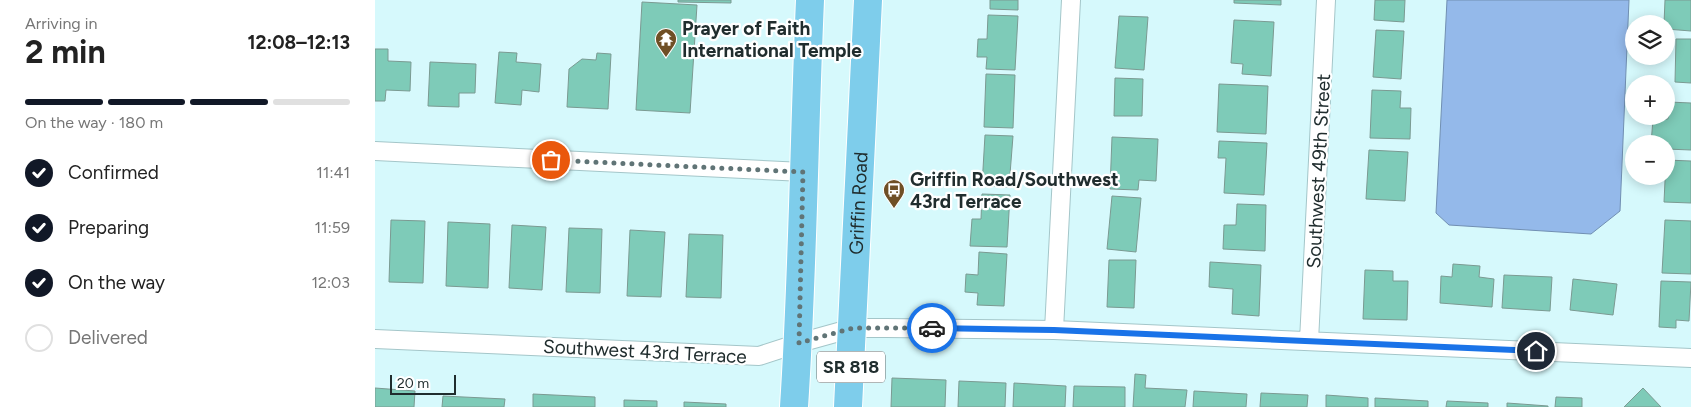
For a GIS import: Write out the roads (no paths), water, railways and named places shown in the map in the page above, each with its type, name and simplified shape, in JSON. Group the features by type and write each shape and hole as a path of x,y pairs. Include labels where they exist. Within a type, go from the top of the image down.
{"main road":[{"name":"SR 818","path":"794,407 799,343 810,0"},
{"name":"Griffin Road","path":"848,407 868,0"}],"street":[{"path":"1054,330 1071,0"},
{"name":"Southwest 49th Street","path":"1309,341 1326,0"},
{"path":"375,151 803,172"},
{"name":"Southwest 43rd Terrace","path":"375,339 759,356 853,328 1054,330 1691,358"}],"water":[{"path":"1447,0 1629,0 1628,15 1625,15 1626,65 1620,211 1591,234 1449,225 1436,213"}],"place":[{"name":"Prayer of Faith International Temple","path":"666,58"},
{"name":"Griffin Road/Southwest 43rd Terrace","path":"894,209"}]}
